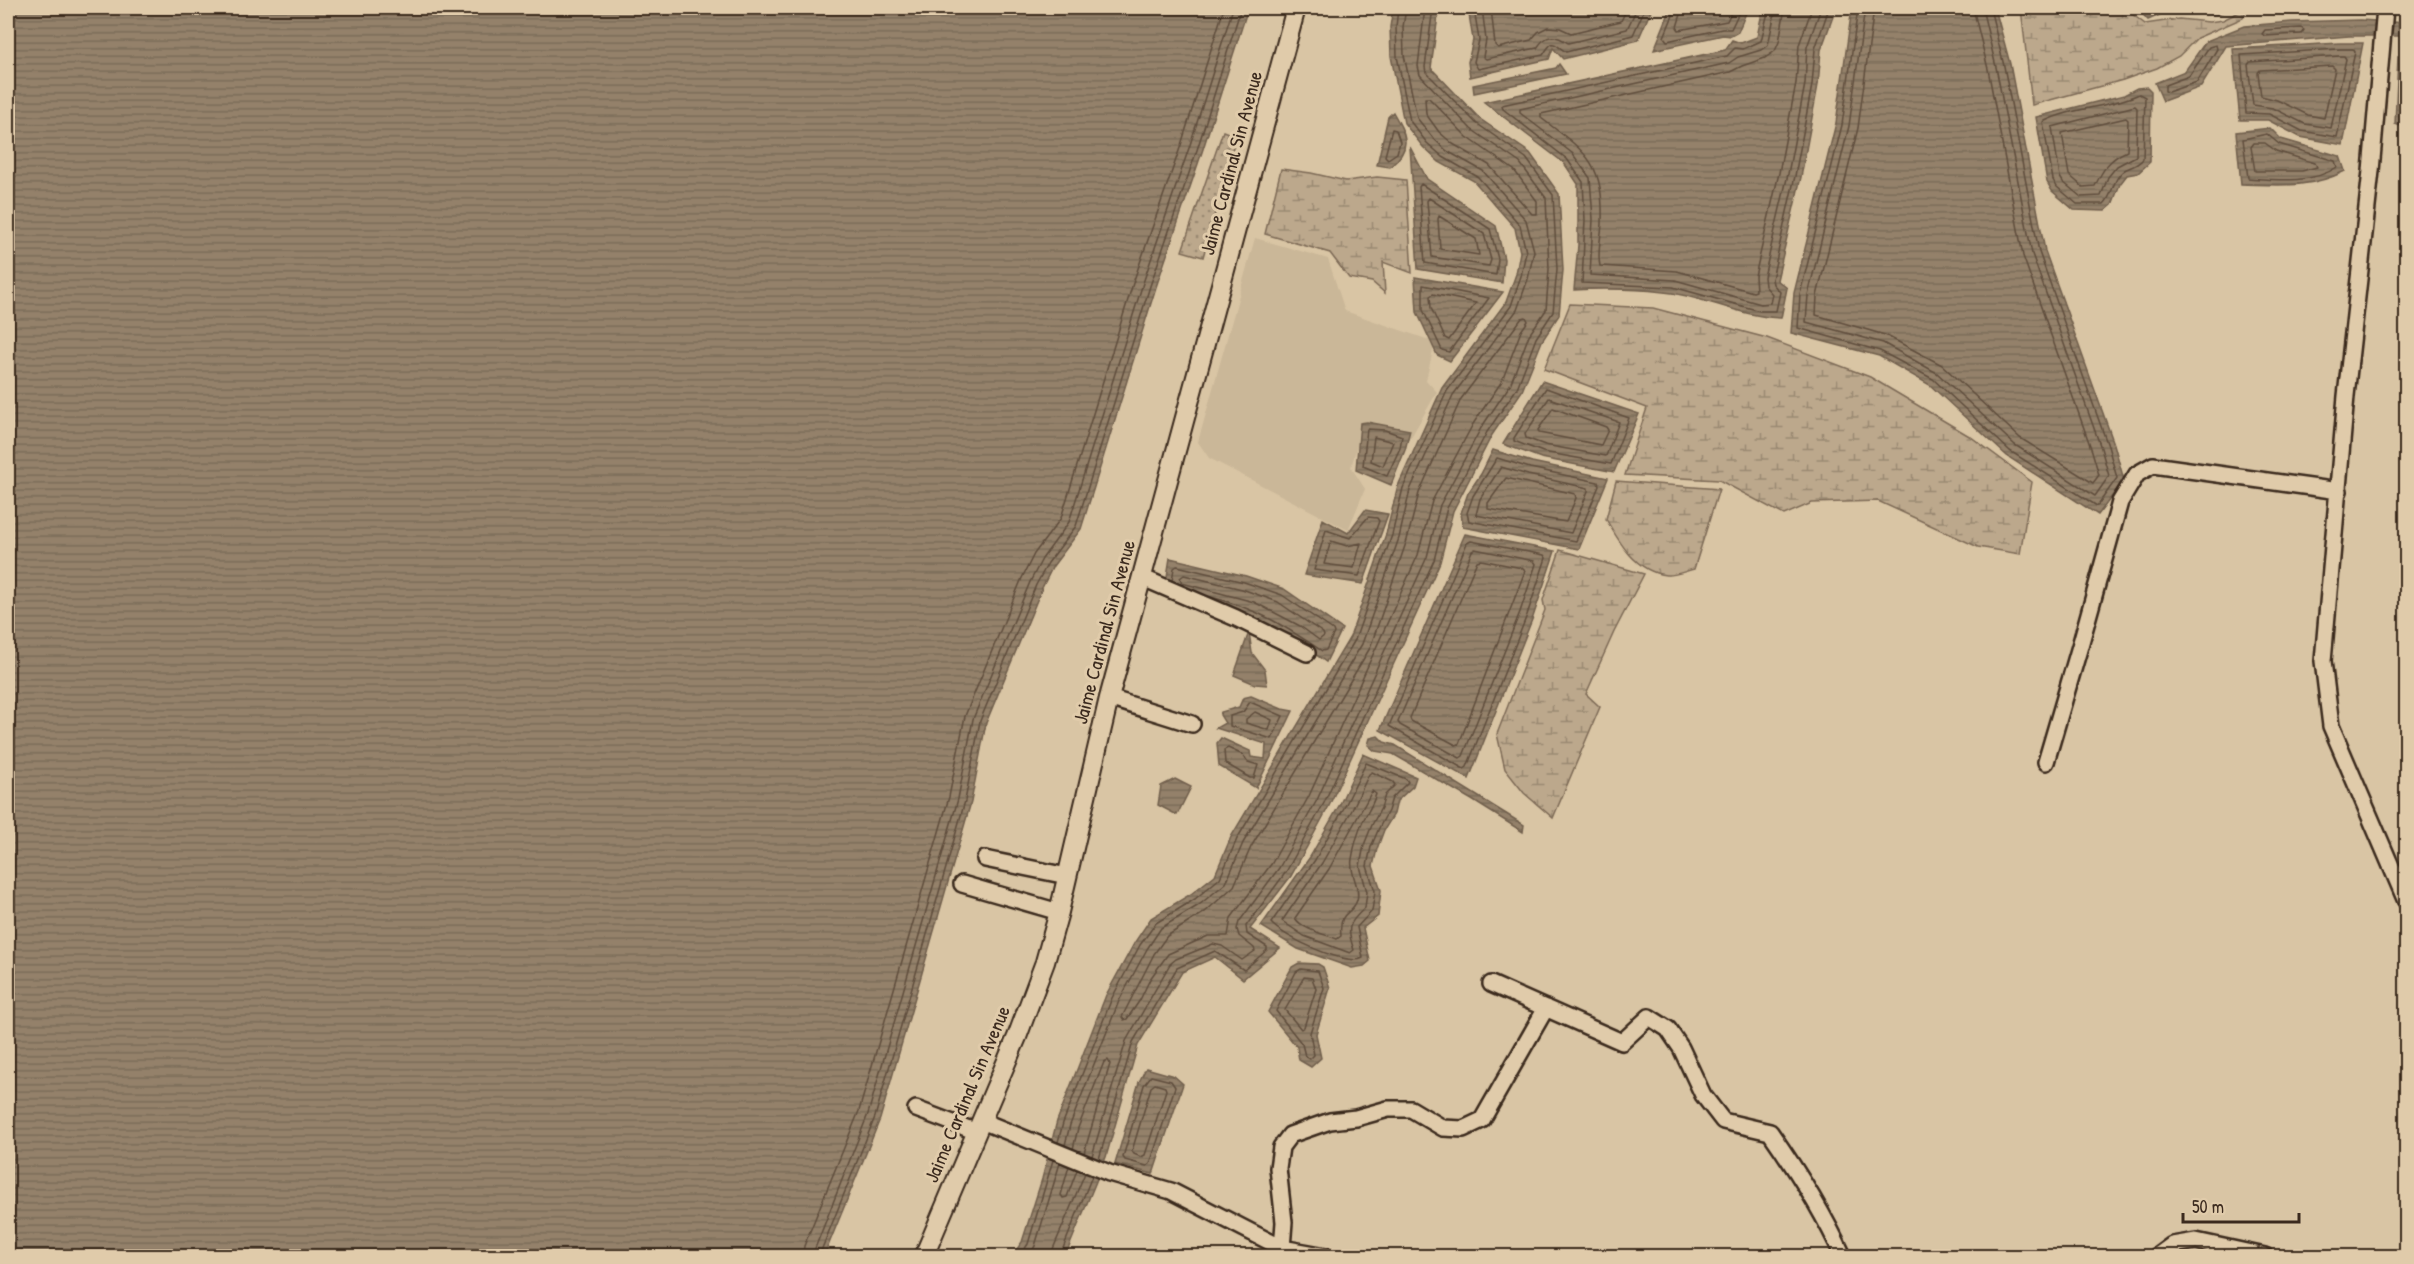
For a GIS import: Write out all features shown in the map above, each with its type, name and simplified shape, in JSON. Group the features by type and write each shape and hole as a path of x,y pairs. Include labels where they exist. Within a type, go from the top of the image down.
{"main road":[{"name":"Jaime Cardinal Sin Avenue","path":"924,1257 980,1126 1045,962 1059,912 1109,698 1296,8"}],"street":[{"path":"2385,8 2371,171 2346,396 2323,661 2331,726 2406,901"},
{"path":"2046,762 2120,502 2137,474 2153,465 2338,491"},
{"path":"1141,577 1236,618 1307,653"},
{"path":"1109,698 1192,724"},
{"path":"985,859 1067,876"},
{"path":"962,884 1059,912"},
{"path":"1491,984 1622,1042 1649,1017 1668,1029 1681,1048 1703,1095 1723,1121 1770,1132 1797,1171 1829,1225 1843,1257"},
{"path":"1282,1248 1284,1222 1278,1168 1281,1147 1290,1135 1330,1121 1388,1109 1411,1109 1443,1128 1463,1129 1482,1120 1546,1008"},
{"path":"916,1109 1055,1149 1109,1173 1171,1191 1282,1248 1326,1257"},
{"path":"2157,1257 2172,1245 2196,1241 2265,1257"}],"shaded area":[{"path":"1255,238 1328,259 1345,311 1435,342 1426,380 1437,392 1411,437 1362,430 1351,467 1365,489 1348,530 1209,458 1198,442"}],"green space":[{"path":"2021,8 2124,8 2145,24 2179,19 2209,22 2223,20 2247,8 2243,18 2197,38 2179,56 2157,68 2123,80 2032,105"},
{"path":"1223,131 1236,136 1203,257 1182,251"},
{"path":"1281,169 1346,181 1377,177 1406,180 1412,273 1383,262 1385,293 1372,282 1349,278 1330,253 1265,234"},
{"path":"1570,304 1653,308 1767,338 1870,377 1971,437 2032,482 2020,554 1978,547 1878,501 1812,503 1784,515 1719,480 1625,475 1647,408 1544,369"},
{"path":"1616,481 1719,489 1694,569 1669,575 1655,573 1637,562 1606,519"},
{"path":"1560,550 1644,574 1586,694 1600,707 1553,818 1524,793 1505,769 1497,734 1545,610 1543,600"}],"water":[{"path":"8,8 1248,8 1156,287 1081,529 1053,566 1042,588 986,723 971,802 880,1119 824,1256 8,1256"},
{"path":"1393,8 1439,8 1431,68 1480,119 1530,153 1559,194 1563,270 1559,315 1542,341 1522,391 1492,435 1453,511 1440,562 1329,806 1291,876 1250,929 1280,948 1243,979 1215,957 1182,972 1138,1045 1106,1157 1067,1252 1064,1256 1012,1256 1022,1242 1057,1121 1106,995 1151,918 1191,894 1215,875 1231,837 1350,637 1386,534 1398,486 1442,388 1506,302 1516,274 1520,252 1515,228 1474,181 1439,162 1423,147 1404,123 1391,56 1390,27"},
{"path":"1468,8 1652,8 1638,40 1563,59 1553,48 1549,59 1470,77 1468,62 1473,40"},
{"path":"1671,8 1748,8 1738,32 1731,36 1723,35 1654,50"},
{"path":"1763,8 1836,8 1821,50 1818,85 1801,177 1777,280 1787,288 1781,318 1753,315 1672,293 1623,289 1574,290 1578,245 1578,184 1564,163 1484,102 1725,50 1732,40 1741,43 1757,37"},
{"path":"1852,8 1995,8 2010,64 2045,251 2114,444 2124,480 2098,515 2007,456 1930,385 1879,356 1791,333 1794,293 1836,123"},
{"path":"2137,8 2231,8 2217,14 2166,12 2148,20"},
{"path":"2360,20 2406,23 2406,36 2349,36 2226,46 2201,87 2163,101 2155,83 2185,71 2206,41 2244,26"},
{"path":"2363,43 2343,145 2300,137 2268,120 2240,120 2233,49"},
{"path":"2398,56 2406,58 2406,128 2395,124"},
{"path":"1559,64 1566,74 1474,93 1473,85 1556,68"},
{"path":"2147,87 2151,91 2150,162 2138,173 2127,175 2120,184 2112,205 2105,211 2074,210 2052,191 2047,182 2036,117"},
{"path":"1393,112 1404,134 1402,154 1390,167 1377,165 1388,117"},
{"path":"2270,128 2281,139 2340,156 2345,171 2332,177 2307,183 2241,184 2236,132"},
{"path":"1410,147 1427,179 1496,226 1504,259 1502,283 1418,269"},
{"path":"1415,277 1503,292 1450,361 1437,355 1417,312"},
{"path":"1542,381 1639,414 1614,472 1541,458 1503,444"},
{"path":"1367,422 1410,430 1405,450 1391,485 1356,470 1360,423"},
{"path":"1493,450 1532,462 1608,478 1579,549 1463,527 1461,513 1468,493"},
{"path":"1365,510 1388,514 1363,584 1304,575 1323,519 1348,533"},
{"path":"1465,534 1555,551 1533,617 1469,779 1380,730"},
{"path":"1170,558 1246,576 1284,589 1342,629 1326,662 1292,637 1248,614 1165,589"},
{"path":"1249,632 1252,653 1265,670 1267,685 1255,684 1234,675"},
{"path":"1251,696 1282,709 1293,711 1256,788 1219,766 1217,743 1221,738 1250,751 1251,757 1265,759 1266,744 1216,728 1225,723 1220,715 1221,712 1239,707 1243,698"},
{"path":"1378,736 1384,742 1395,745 1524,825 1523,832 1393,754 1375,751 1368,745 1370,738"},
{"path":"1363,754 1416,777 1413,786 1397,801 1394,814 1384,830 1377,849 1373,866 1381,890 1378,916 1363,928 1370,961 1364,966 1352,968 1298,949 1261,926 1310,857 1340,804"},
{"path":"1175,779 1191,787 1177,815 1158,805 1161,786"},
{"path":"1299,963 1318,964 1323,967 1330,988 1316,1034 1321,1058 1311,1067 1299,1060 1297,1047 1268,1012 1292,967"},
{"path":"1146,1068 1174,1076 1183,1084 1153,1174 1115,1164 1139,1082"}]}
